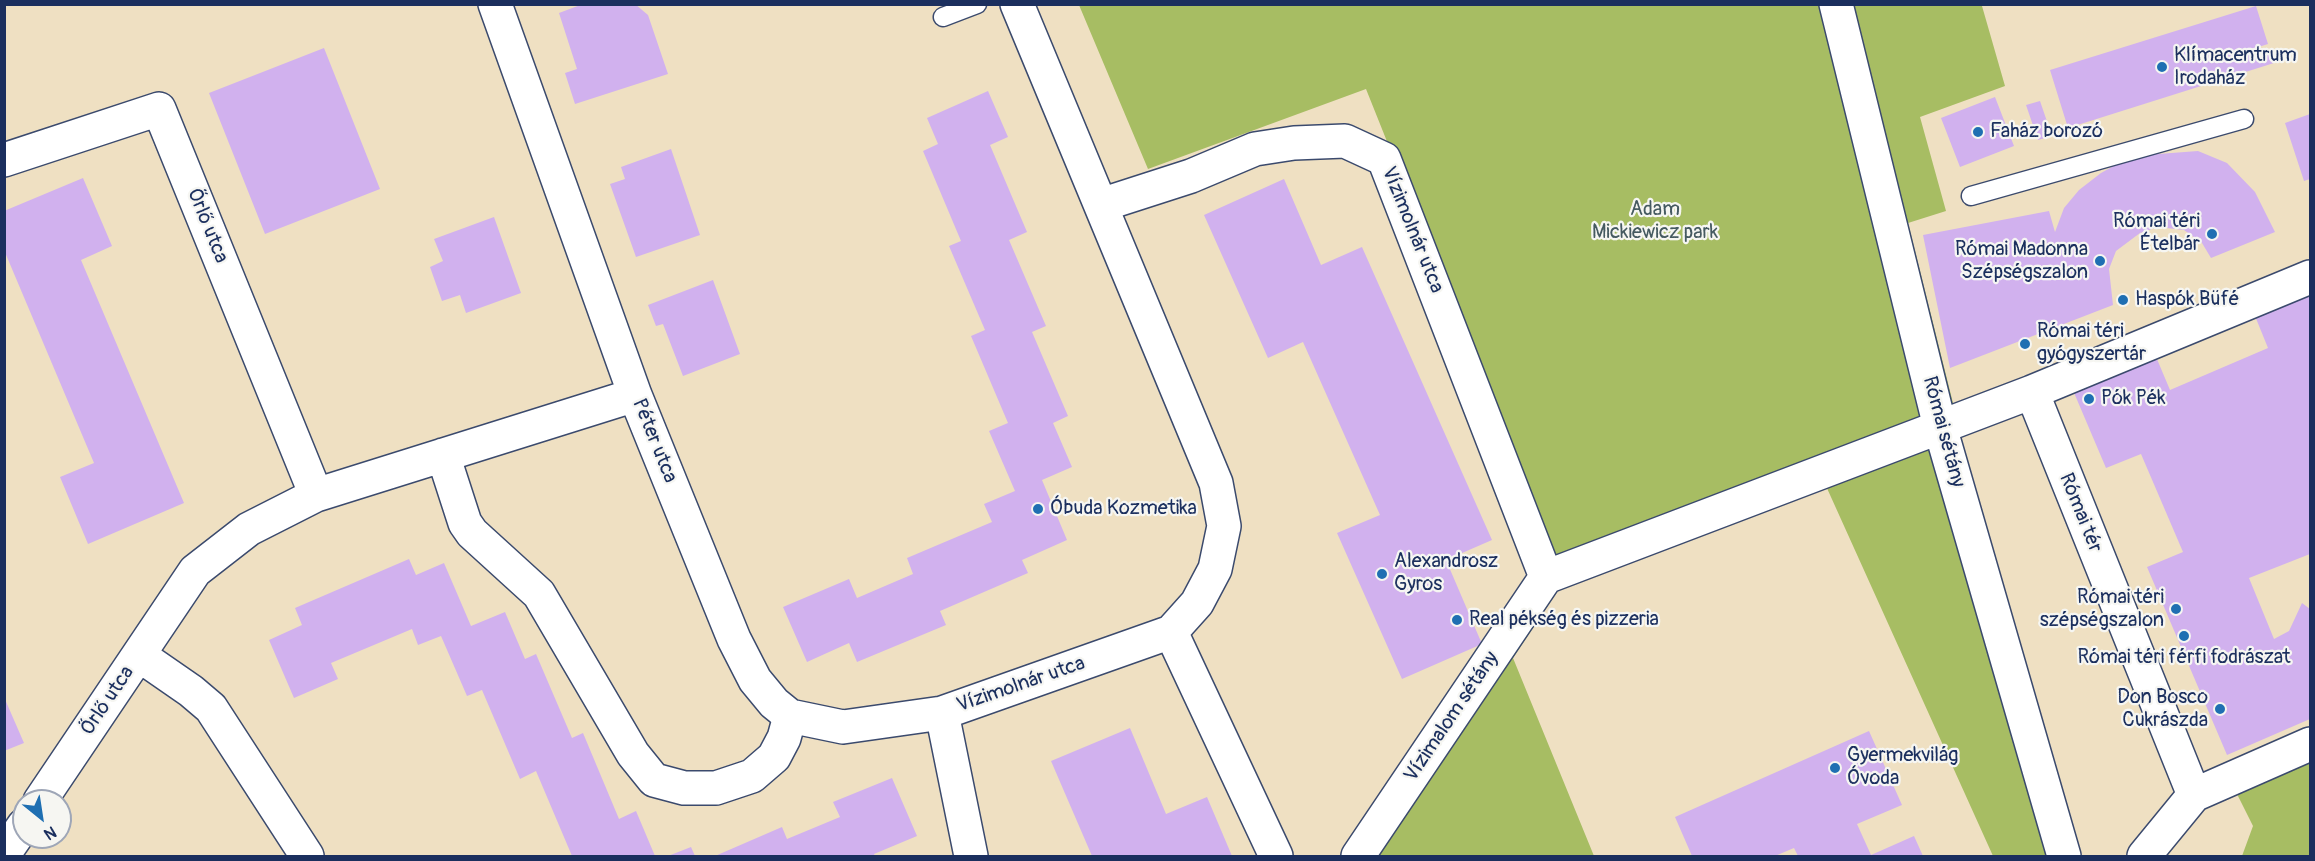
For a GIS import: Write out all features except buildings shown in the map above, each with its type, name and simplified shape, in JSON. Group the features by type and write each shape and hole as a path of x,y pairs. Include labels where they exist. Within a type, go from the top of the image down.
{"street":[{"name":"Péter utca","path":"495,4 635,395 734,639 754,680 789,716"},
{"name":"Vízimolnár utca","path":"971,856 942,713 1170,632 1197,603 1215,569 1224,526 1216,483 1017,4"},
{"name":"Római sétány","path":"1836,4 1940,427 2064,856"},
{"name":"Őrlő utca","path":"4,160 159,109 316,495"},
{"name":"Vízimolnár utca","path":"1101,205 1191,176 1255,149 1294,143 1345,141 1384,159 1546,577"},
{"path":"1546,577 2032,392 2310,277"},
{"name":"Római tér","path":"2032,392 2194,795"},
{"name":"Őrlő utca","path":"48,789 195,571 249,529 316,495 635,395"},
{"path":"443,455 465,523 472,533 539,594 633,753 654,780 684,788 716,788 752,776 774,757 784,738 789,716 843,727 942,713"},
{"name":"Vízimalom sétány","path":"1358,856 1546,577"},
{"path":"1170,632 1276,856"},
{"path":"139,655 191,691 211,708 307,856"},
{"path":"2144,856 2194,795 2310,744"}],"lane":[{"path":"944,17 977,4"},
{"path":"1971,196 2244,119"}],"green space":[{"name":"Adam Mickiewicz park","path":"1079,5 1986,5 1982,6 2005,86 1920,117 1946,211 1908,223 1953,403 1932,411 2057,856 1993,856 1826,486 1559,589 1513,658 1594,856 1371,856 1554,559 1366,89 1148,169"},
{"path":"2310,744 2310,856 2242,856 2253,826 2230,780"}],"place":[{"name":"Klímacentrum Irodaház","path":"2162,67"},
{"name":"Faház borozó","path":"1978,132"},
{"name":"Római téri Ételbár","path":"2212,234"},
{"name":"Római Madonna Szépségszalon","path":"2100,261"},
{"name":"Haspók Büfé","path":"2123,300"},
{"name":"Római téri gyógyszertár","path":"2025,344"},
{"name":"Pók Pék","path":"2089,399"},
{"name":"Óbuda Kozmetika","path":"1038,509"},
{"name":"Alexandrosz Gyros","path":"1382,574"},
{"name":"Római téri szépségszalon","path":"2176,609"},
{"name":"Real pékség és pizzeria","path":"1457,620"},
{"name":"Római téri férfi fodrászat","path":"2184,636"},
{"name":"Don Bosco Cukrászda","path":"2220,709"},
{"name":"Gyermekvilág Óvoda","path":"1835,768"}]}
